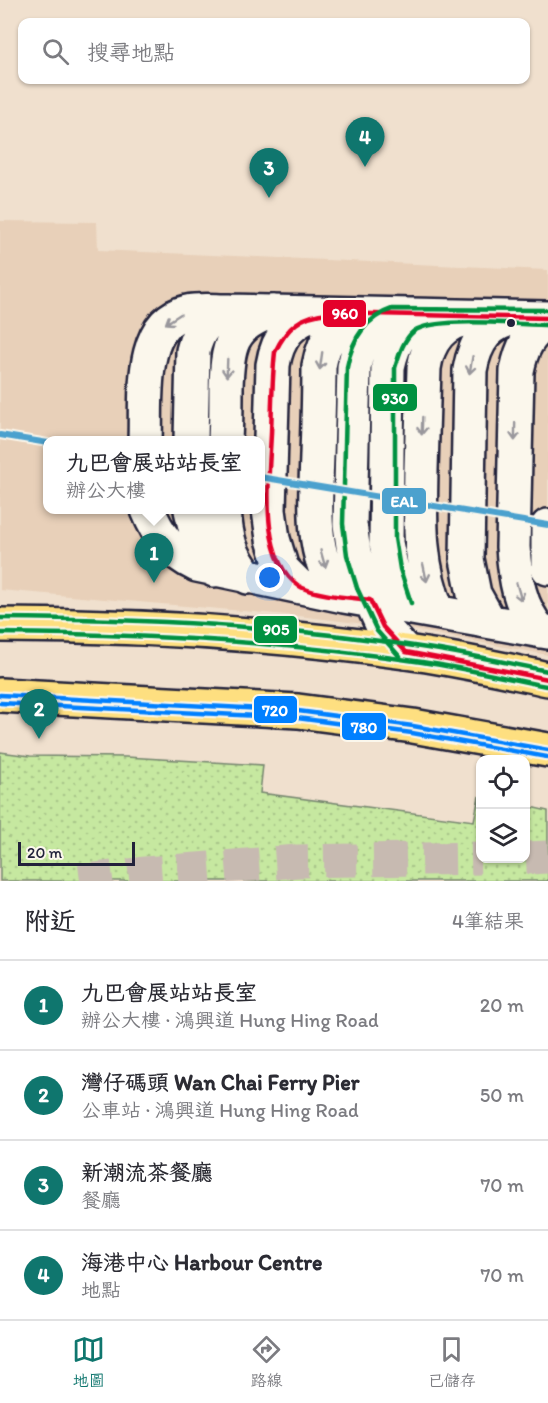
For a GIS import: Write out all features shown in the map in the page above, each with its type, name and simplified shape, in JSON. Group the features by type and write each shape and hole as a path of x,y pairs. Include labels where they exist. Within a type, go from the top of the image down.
{"main road":[{"path":"0,625 85,625 275,636 406,652 548,679"},
{"path":"0,695 307,712 413,726 548,750"}],"lane":[{"path":"191,436 193,351 196,341 209,320 229,311"},
{"path":"145,436 148,362 151,349 158,332 170,320 185,312 374,314 540,320"},
{"path":"225,436 227,360 230,345 246,323 272,312"},
{"path":"300,587 282,569 273,539 269,510 273,365 280,340 290,327 310,315 328,313"},
{"path":"374,314 356,316 335,328 326,342 319,366 317,529 324,566 331,581 357,598 406,652"},
{"path":"357,598 350,524 354,367 361,342 376,324 388,318 409,315"},
{"path":"404,606 394,580 386,543 388,367 396,342 405,330 420,320 444,316"},
{"path":"438,612 426,579 419,532 425,362 434,338 445,326 461,319 479,317"},
{"path":"489,621 474,594 467,559 470,370 476,345 492,327 507,320 540,320"},
{"path":"540,320 539,328 524,346 517,371 513,547 514,569 523,605 529,618 544,631"},
{"path":"150,514 171,550 190,562 214,570 544,631"},
{"path":"191,514 199,544 214,570"},
{"path":"224,514 231,551 236,562 248,577"},
{"path":"548,526 548,568"}],"shaded area":[{"path":"0,221 97,222 98,250 548,270 548,655 414,630 299,616 0,590"}],"green space":[{"path":"0,752 30,756 126,757 263,765 260,793 474,821 476,811 476,863 530,863 530,807 548,811 548,881 0,881"}],"tunnel":[{"path":"530,858 548,857"},
{"path":"80,881 145,873 298,861 476,858"}],"transit line":[{"name":"905","path":"400,657 377,631 357,588 347,555 343,524 347,367 352,347 367,324 392,309 548,310"},
{"name":"960","path":"548,318 329,313 310,316 296,324 290,329 275,352 268,494 272,537 277,556 286,573 299,586 323,594 370,600 383,627 406,652 548,679"},
{"name":"930","path":"411,603 400,569 395,538 395,368 404,343 414,331 425,326 440,324 478,322 548,325"},
{"name":"EAL","path":"0,435 43,442"},
{"name":"EAL","path":"265,478 548,525"},
{"name":"905","path":"0,618 161,622 321,634 442,650 548,671"},
{"name":"930","path":"0,633 159,637 317,649 438,664 546,686"},
{"name":"720","path":"0,695 298,711 413,726 548,750"},
{"name":"780","path":"0,703 297,718 412,733 547,757"}],"place":[{"name":"海港中心 Harbour Centre","path":"365,167"},
{"name":"新潮流茶餐廳","path":"269,198"},
{"name":"九巴會展站站長室","path":"154,583"},
{"name":"灣仔碼頭 Wan Chai Ferry Pier","path":"39,739"}]}
